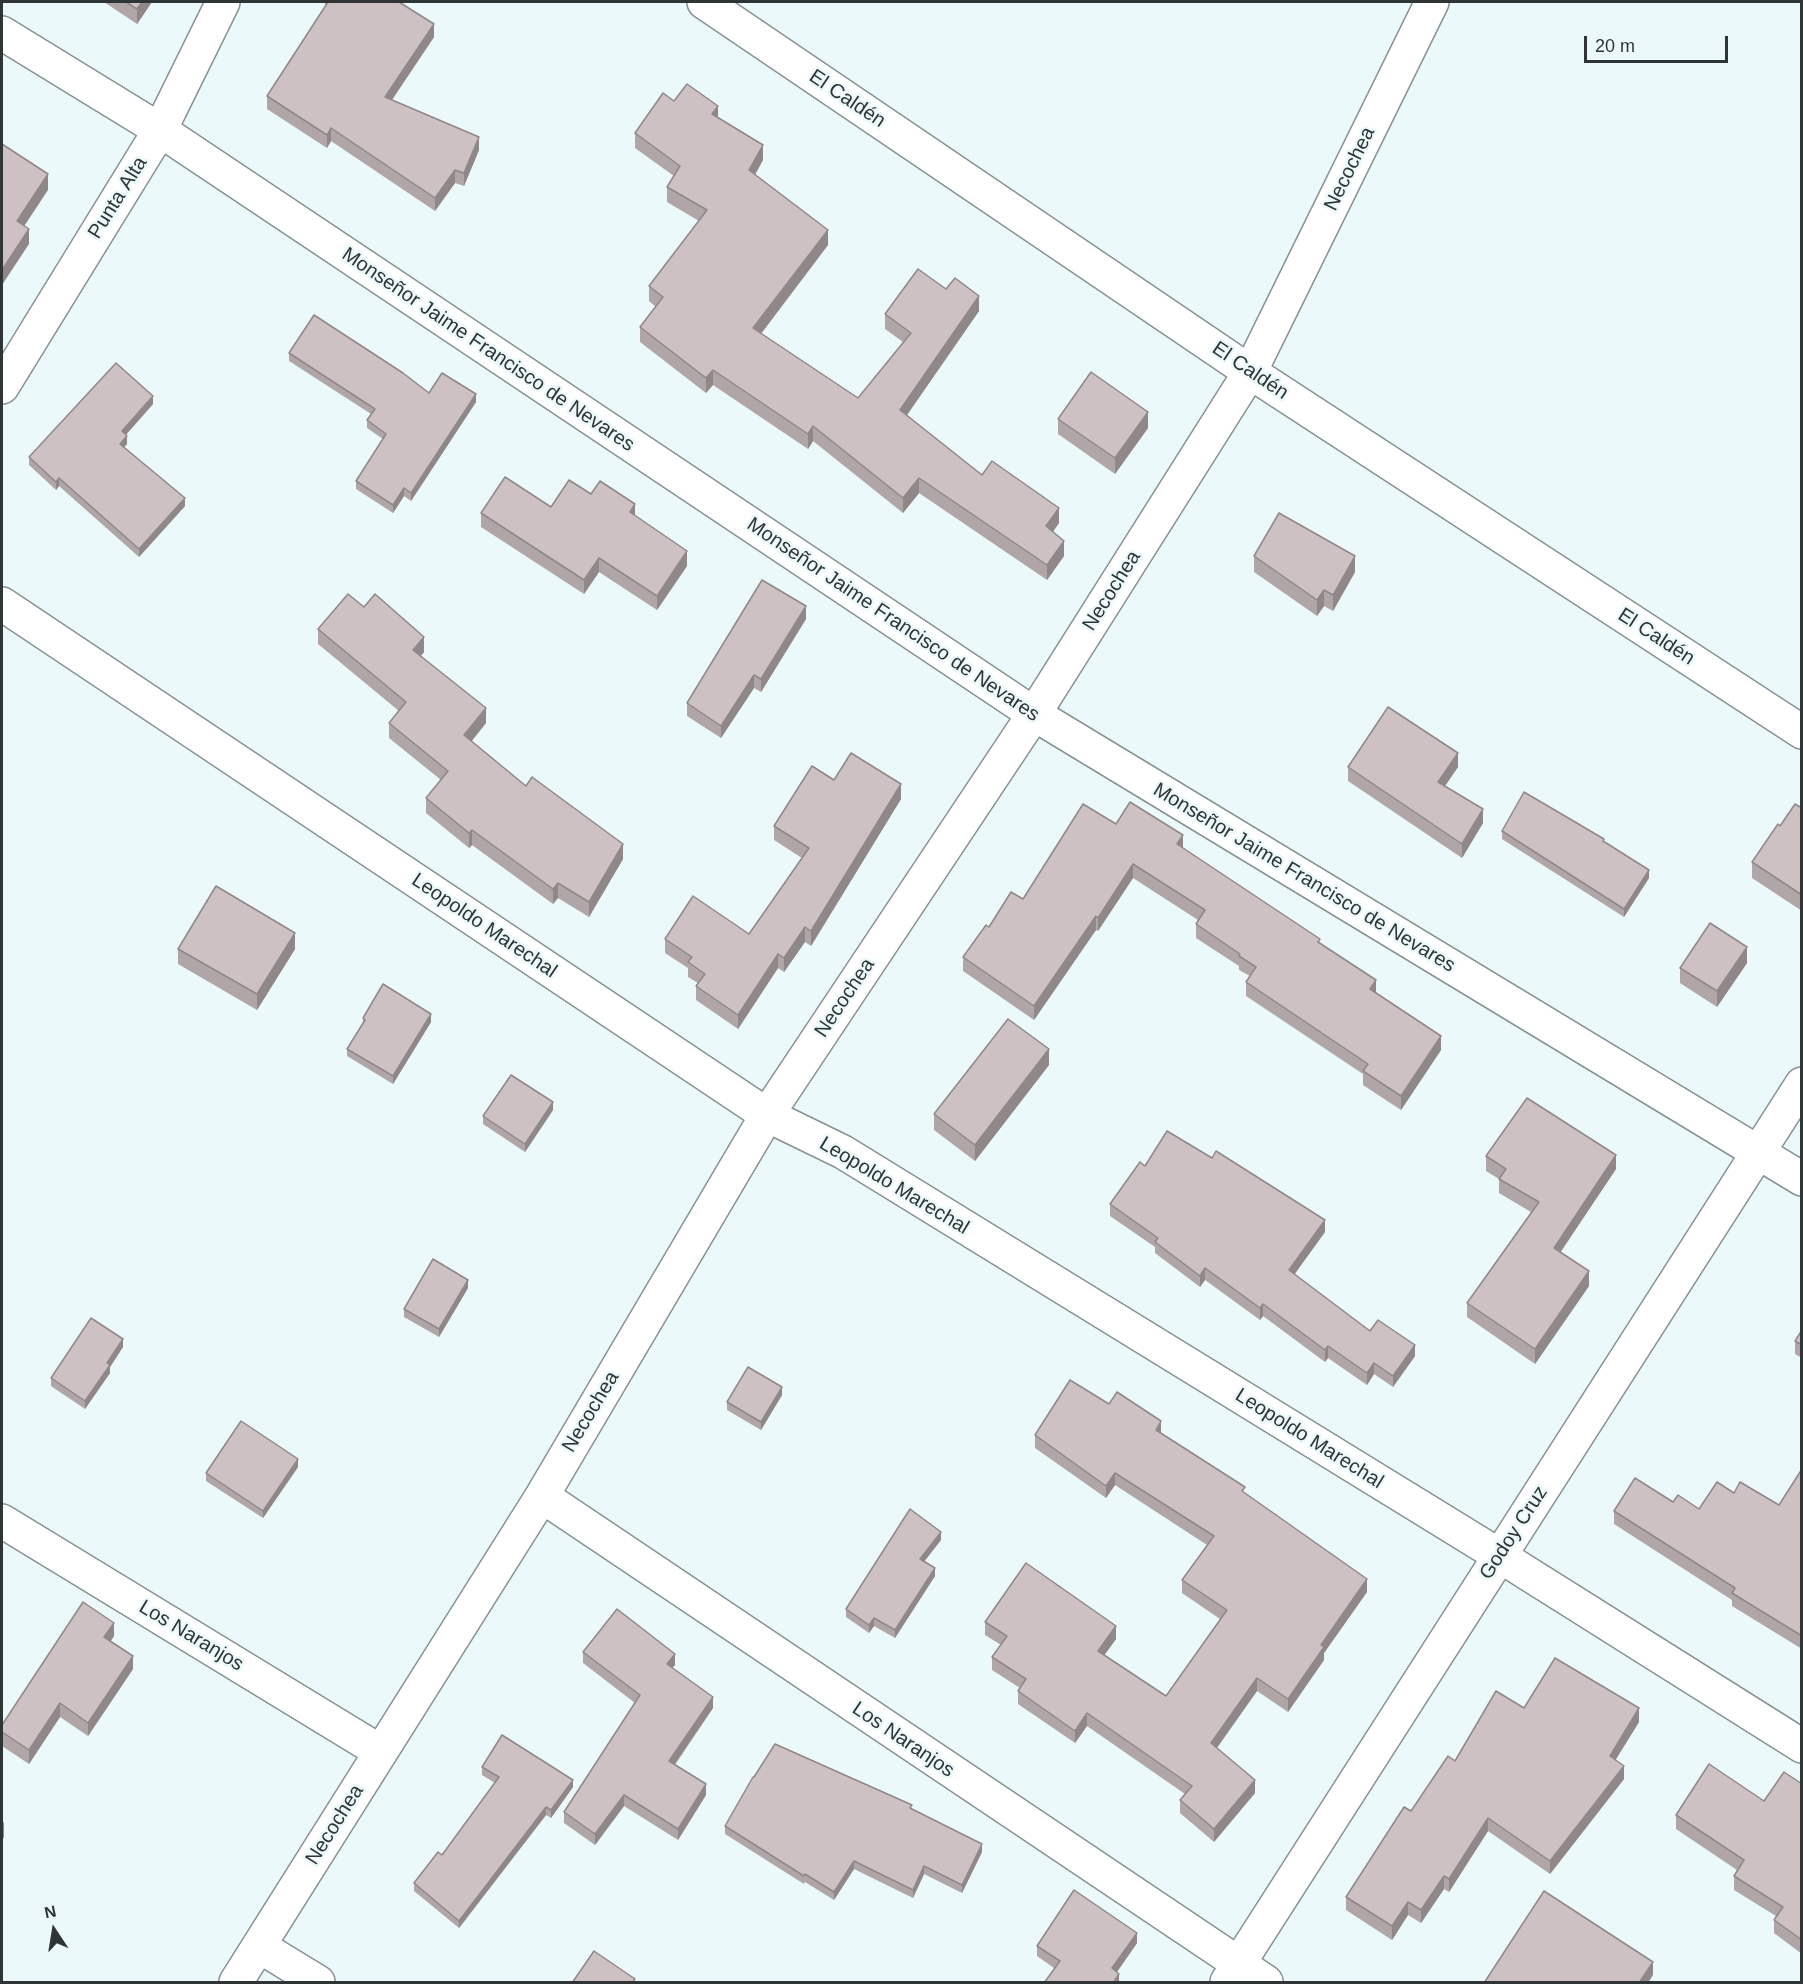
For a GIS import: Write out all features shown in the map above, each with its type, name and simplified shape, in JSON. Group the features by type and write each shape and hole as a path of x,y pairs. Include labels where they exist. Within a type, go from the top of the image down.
{"street":[{"name":"Punta Alta","path":"2,387 160,130 223,2"},
{"name":"El Caldén","path":"704,2 1250,372 1802,732"},
{"name":"Necochea","path":"236,1983 542,1496 767,1115 1034,714 1250,372 1432,2"},
{"name":"Monseñor Jaime Francisco de Nevares","path":"2,33 160,130 1034,714 1802,1179"},
{"name":"Leopoldo Marechal","path":"2,604 767,1115 843,1152 1500,1556 1802,1746"},
{"name":"Godoy Cruz","path":"1232,1974 1802,1084"},
{"name":"Los Naranjos","path":"542,1496 1232,1974 1266,1983"},
{"name":"Los Naranjos","path":"2,1521 381,1752"},
{"path":"258,1946 318,1983"}],"building":[{"path":"126,2 142,2 137,9"},
{"path":"328,2 399,2 434,24 385,97 479,137 464,173 455,170 435,198 331,128 327,135 267,96"},
{"path":"687,84 718,106 712,114 763,145 749,170 828,230 753,328 858,398 911,333 885,314 918,269 946,289 955,278 979,296 900,410 982,475 992,461 1059,508 1046,526 1064,541 1047,565 919,478 903,498 813,426 808,434 713,370 706,378 640,327 663,297 649,286 707,210 667,187 680,166 635,133 663,93 674,101"},
{"path":"2,144 48,174 17,221 29,229 2,270"},
{"path":"314,315 403,373 429,393 442,373 476,394 411,493 404,488 393,505 356,481 386,434 367,420 375,409 289,353"},
{"path":"116,363 153,396 122,431 127,436 120,444 185,498 139,549 59,478 56,482 29,457"},
{"path":"1091,372 1148,412 1115,458 1058,419"},
{"path":"505,477 551,507 569,480 591,494 600,481 635,504 630,512 687,551 657,596 599,558 584,580 481,513"},
{"path":"1279,513 1355,556 1333,595 1324,590 1317,600 1254,556"},
{"path":"762,580 806,606 761,679 754,675 721,726 687,703"},
{"path":"348,594 364,607 375,594 424,637 413,650 486,708 464,735 526,786 532,777 623,844 589,902 558,883 553,889 472,830 469,833 426,798 448,771 389,723 406,702 318,629"},
{"path":"1388,707 1458,753 1438,782 1483,809 1462,844 1348,767"},
{"path":"851,753 901,784 811,931 805,927 784,958 778,954 738,1015 696,986 705,974 688,962 692,957 665,939 693,896 749,934 809,848 774,826 812,766 834,780"},
{"path":"1524,792 1604,839 1603,841 1649,870 1624,909 1502,831"},
{"path":"1130,802 1183,835 1177,844 1320,939 1318,942 1376,980 1370,989 1441,1036 1401,1096 1363,1071 1368,1064 1246,982 1256,967 1196,924 1205,910 1133,864 1098,918 1096,916 1034,1006 963,957 986,925 989,927 1011,892 1023,899 1083,804 1116,824"},
{"path":"1795,804 1802,808 1802,895 1752,862"},
{"path":"216,886 295,933 257,994 178,949"},
{"path":"1710,923 1747,947 1717,991 1680,968"},
{"path":"383,984 431,1014 393,1076 347,1049"},
{"path":"1008,1019 1049,1049 975,1145 934,1114"},
{"path":"511,1075 553,1102 525,1144 483,1116"},
{"path":"1527,1098 1616,1155 1554,1248 1589,1271 1535,1349 1467,1303 1539,1202 1499,1179 1506,1169 1486,1156"},
{"path":"1167,1131 1212,1158 1216,1151 1325,1220 1289,1270 1370,1331 1378,1320 1415,1345 1393,1376 1374,1363 1367,1373 1328,1346 1325,1350 1263,1304 1260,1308 1205,1268 1200,1276 1155,1242 1158,1238 1110,1204 1140,1162 1145,1166"},
{"path":"433,1259 468,1280 439,1329 404,1309"},
{"path":"91,1318 123,1339 107,1363 110,1365 85,1401 51,1378"},
{"path":"1802,1330 1802,1345 1795,1341"},
{"path":"748,1367 782,1387 761,1422 727,1402"},
{"path":"1070,1380 1109,1404 1117,1392 1161,1421 1156,1430 1245,1487 1242,1491 1367,1579 1321,1645 1324,1647 1288,1699 1257,1678 1211,1743 1255,1780 1214,1829 1180,1800 1192,1786 1087,1713 1075,1731 1018,1691 1026,1679 992,1657 1007,1636 985,1622 1026,1563 1116,1626 1098,1651 1166,1696 1227,1610 1182,1580 1214,1536 1115,1473 1106,1486 1035,1435"},
{"path":"241,1421 298,1459 263,1511 206,1473"},
{"path":"1802,1469 1802,1636 1732,1593 1735,1588 1614,1511 1635,1478 1673,1502 1678,1495 1699,1509 1717,1482 1734,1493 1740,1482 1779,1505"},
{"path":"910,1509 941,1532 920,1559 935,1568 895,1630 874,1618 869,1625 846,1609"},
{"path":"83,1602 114,1623 104,1637 133,1656 88,1723 60,1703 29,1750 2,1732 2,1725"},
{"path":"617,1609 675,1654 667,1664 713,1697 669,1761 706,1784 678,1829 624,1795 595,1834 564,1812 640,1695 583,1652"},
{"path":"1555,1658 1639,1708 1610,1756 1624,1766 1550,1861 1488,1818 1449,1879 1444,1876 1421,1910 1408,1902 1392,1926 1346,1897 1404,1807 1411,1811 1448,1756 1455,1761 1496,1691 1524,1708"},
{"path":"502,1735 573,1780 551,1810 546,1807 459,1921 414,1883 438,1852 442,1855 499,1777 482,1767"},
{"path":"775,1744 912,1805 910,1808 982,1844 962,1885 924,1866 913,1890 854,1861 834,1892 805,1874 804,1876 725,1826"},
{"path":"1709,1764 1764,1801 1784,1772 1802,1784 1802,1940 1774,1920 1783,1907 1734,1876 1744,1860 1676,1815"},
{"path":"1074,1890 1137,1933 1112,1968 1119,1974 1113,1983 1044,1983 1060,1961 1037,1946"},
{"path":"1544,1891 1653,1962 1639,1983 1484,1983"},
{"path":"594,1951 635,1979 632,1983 572,1983"}]}
